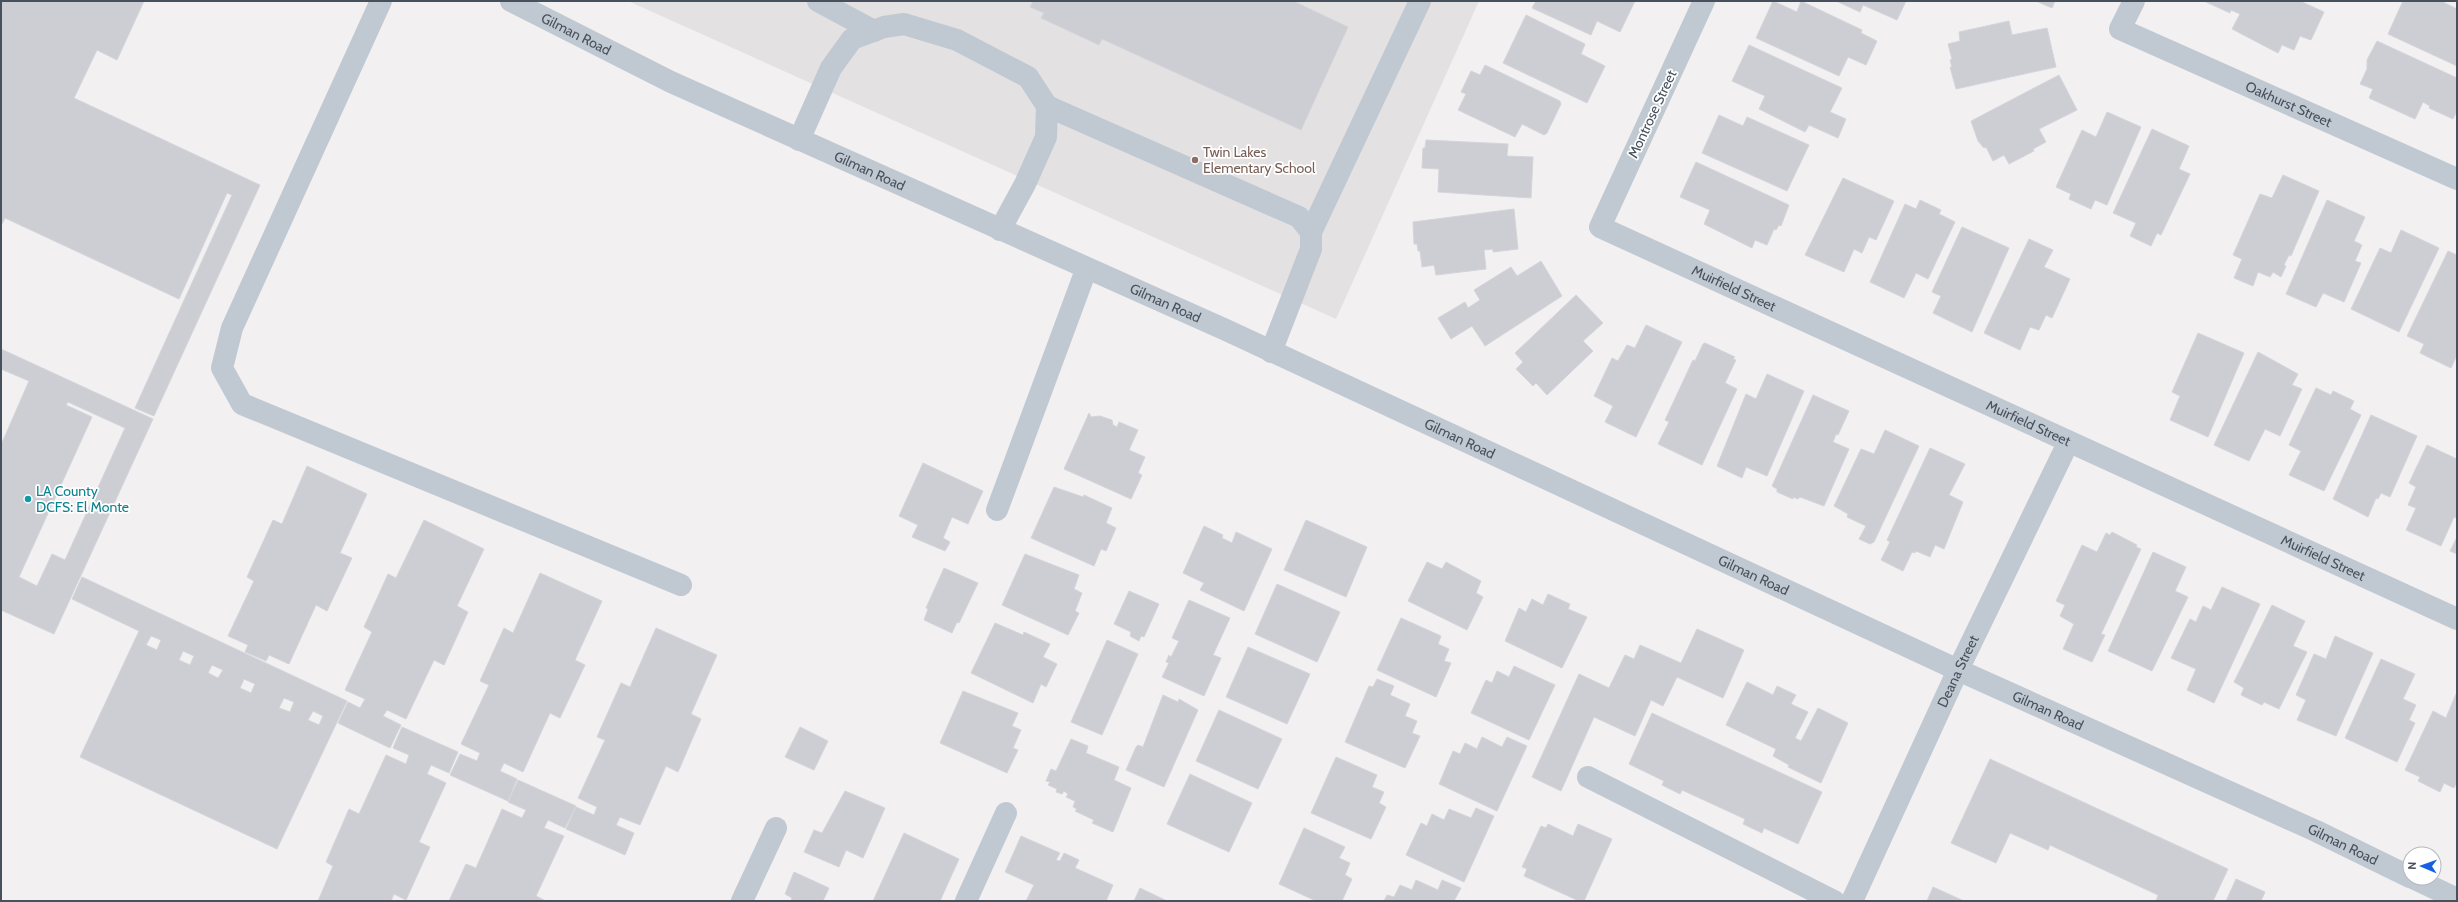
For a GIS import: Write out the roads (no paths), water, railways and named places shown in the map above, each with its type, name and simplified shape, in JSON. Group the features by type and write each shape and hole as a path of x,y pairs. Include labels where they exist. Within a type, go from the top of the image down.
{"street":[{"path":"381,1 232,328 222,368 242,404 681,585"},
{"name":"Gilman Road","path":"511,1 671,82 1271,352 1958,670 2316,831 2402,873"},
{"path":"818,1 874,31"},
{"path":"1271,352 1311,249 1311,232 1420,1"},
{"name":"Montrose Street","path":"1600,227 1704,1"},
{"name":"Oakhurst Street","path":"2134,1 2120,29 2457,179"},
{"path":"799,140 831,68 852,39 874,31 904,24 957,40 1028,76 1047,106 1300,217 1311,232"},
{"path":"1000,230 1025,184 1046,137 1047,106"},
{"name":"Muirfield Street","path":"1600,227 2457,619"},
{"path":"997,510 1086,270"},
{"name":"Deana Street","path":"1852,901 1958,670 2068,442"},
{"path":"1588,777 1834,901"},
{"path":"966,901 1006,813"},
{"path":"742,901 776,828"},
{"path":"2430,886 2457,899"}],"place":[{"name":"Twin Lakes Elementary School","path":"1195,160"},
{"name":"LA County DCFS: El Monte","path":"28,499"}]}
